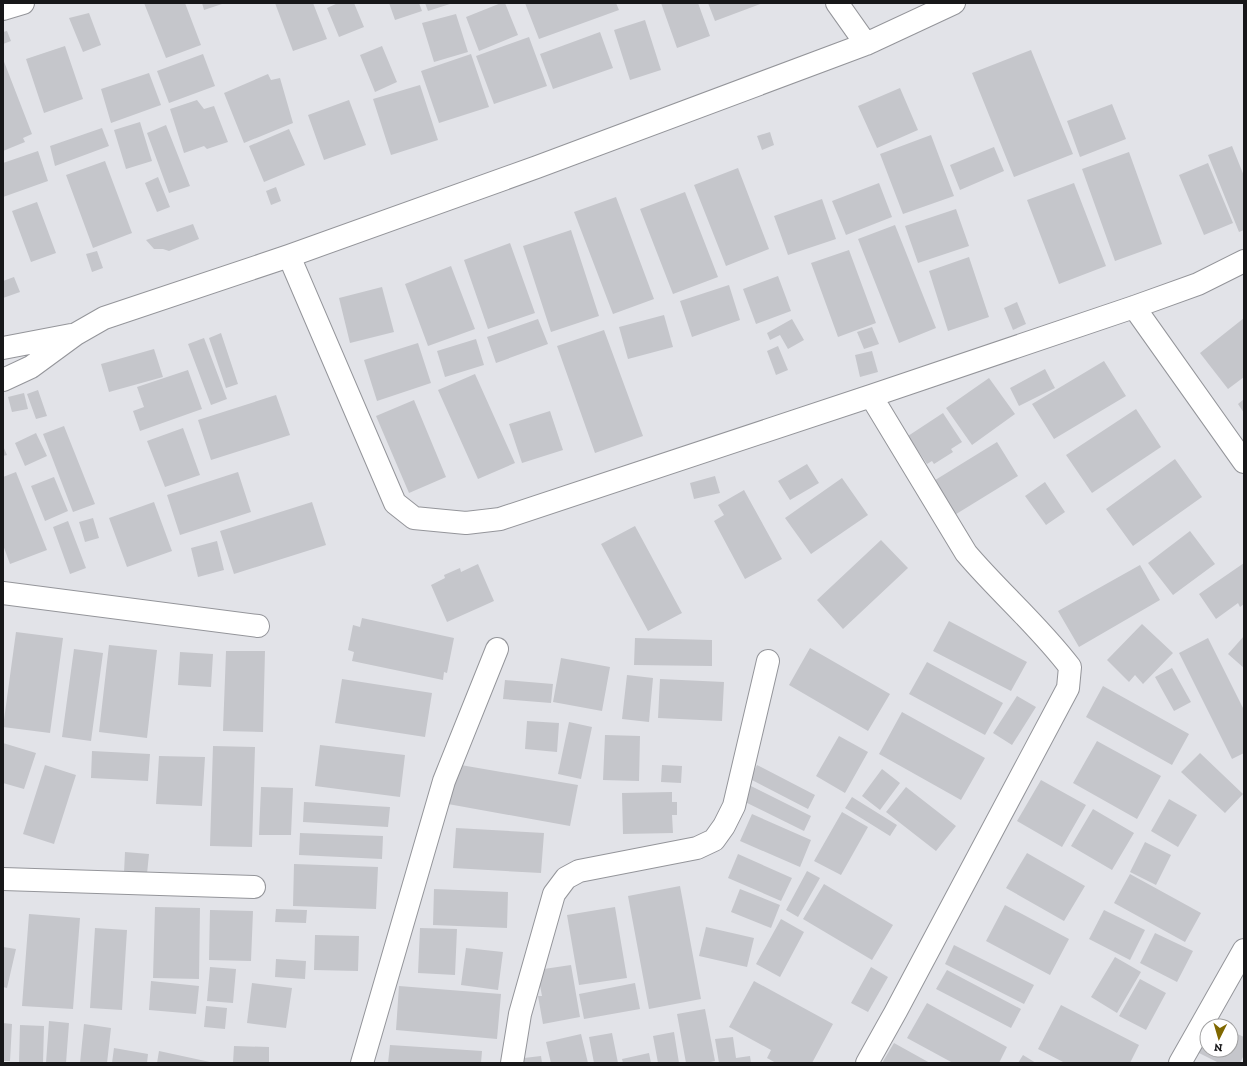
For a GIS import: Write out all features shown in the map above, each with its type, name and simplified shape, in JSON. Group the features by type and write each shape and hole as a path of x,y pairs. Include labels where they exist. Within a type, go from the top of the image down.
{"street":[{"path":"3,9 23,3"},
{"path":"837,3 866,44"},
{"path":"3,380 32,367 76,334 104,318 289,256 537,167 866,44 954,3"},
{"path":"289,256 395,503 414,518 466,523 500,519 872,396 1198,284 1244,261"},
{"path":"1134,307 1244,462"},
{"path":"3,348 76,334"},
{"path":"867,1063 1068,688 1070,667 1058,650 984,574 966,553 872,396"},
{"path":"3,593 258,626"},
{"path":"362,1063 444,781 497,649"},
{"path":"512,1063 520,1014 554,894 566,878 579,871 696,848 714,840 724,826 734,806 768,661"},
{"path":"3,879 254,887"},
{"path":"1180,1063 1244,950"}],"building":[{"path":"144,3 185,3 201,45 166,58"},
{"path":"202,3 225,3 204,10"},
{"path":"275,3 313,3 327,39 293,51"},
{"path":"338,3 354,3 364,27 339,37 327,8"},
{"path":"389,3 419,3 422,11 395,20"},
{"path":"425,3 449,3 450,4 428,11"},
{"path":"501,3 505,3 518,35 479,51 466,17"},
{"path":"525,3 616,3 619,10 539,39"},
{"path":"661,3 698,3 710,36 677,48"},
{"path":"708,3 763,3 715,21"},
{"path":"89,13 101,45 83,52 69,18"},
{"path":"456,14 468,52 434,62 422,23"},
{"path":"645,20 661,70 630,80 614,30"},
{"path":"7,31 11,41 3,44 3,32"},
{"path":"600,32 613,68 553,89 540,54"},
{"path":"529,37 547,86 494,104 476,56"},
{"path":"65,46 83,99 44,113 26,59"},
{"path":"382,46 397,82 375,92 360,55"},
{"path":"1031,50 1073,154 1014,177 972,73"},
{"path":"203,54 215,86 169,103 157,71"},
{"path":"471,54 489,107 439,123 421,71"},
{"path":"3,59 32,134 23,138 25,142 3,151"},
{"path":"149,73 161,105 111,123 101,89"},
{"path":"268,74 271,80 280,78 293,123 244,143 224,93"},
{"path":"420,85 438,140 391,155 373,99"},
{"path":"900,88 918,130 877,148 858,106"},
{"path":"197,100 204,109 214,106 228,142 207,149 204,146 184,153 170,109"},
{"path":"349,100 366,145 324,160 308,115"},
{"path":"1112,104 1126,139 1080,157 1067,121"},
{"path":"140,122 152,161 126,169 114,130"},
{"path":"166,125 190,186 169,193 147,133"},
{"path":"102,128 109,146 55,166 50,146"},
{"path":"289,129 305,165 264,182 249,146"},
{"path":"770,132 774,145 762,150 757,136"},
{"path":"931,135 954,196 903,214 880,154"},
{"path":"1232,146 1244,176 1244,230 1239,232 1208,155"},
{"path":"994,147 1004,171 960,190 950,165"},
{"path":"38,151 48,181 3,197 3,163"},
{"path":"1129,152 1162,244 1115,261 1082,169"},
{"path":"105,161 132,233 93,248 66,175"},
{"path":"1208,163 1233,223 1204,235 1179,175"},
{"path":"738,168 769,249 726,266 694,185"},
{"path":"158,177 170,207 157,212 145,183"},
{"path":"879,183 892,217 846,235 832,201"},
{"path":"1074,183 1106,266 1059,284 1027,200"},
{"path":"276,187 281,201 271,205 266,191"},
{"path":"685,192 718,277 673,294 640,209"},
{"path":"616,197 654,299 613,314 574,212"},
{"path":"822,199 836,239 788,255 774,216"},
{"path":"37,202 56,253 31,262 12,211"},
{"path":"956,209 969,246 918,263 905,226"},
{"path":"193,224 199,239 169,251 154,249 146,240"},
{"path":"895,225 936,328 899,343 858,239"},
{"path":"571,230 599,316 551,332 523,246"},
{"path":"510,243 535,313 488,329 464,260"},
{"path":"849,250 876,323 838,337 811,263"},
{"path":"97,251 103,268 92,272 86,254"},
{"path":"969,257 989,317 948,331 929,271"},
{"path":"451,266 475,329 428,346 405,284"},
{"path":"778,276 791,311 756,324 743,289"},
{"path":"14,277 20,292 3,298 3,281"},
{"path":"729,285 740,320 692,337 680,301"},
{"path":"382,287 394,332 350,343 339,298"},
{"path":"1017,302 1026,324 1013,330 1004,308"},
{"path":"664,315 673,347 628,359 619,327"},
{"path":"1244,318 1244,377 1228,389 1200,353"},
{"path":"538,319 548,344 496,363 487,337"},
{"path":"792,319 804,340 788,349 780,335 770,340 767,333"},
{"path":"872,327 879,344 864,349 857,332"},
{"path":"604,330 643,436 595,453 557,346"},
{"path":"221,333 238,384 226,388 209,338"},
{"path":"204,338 227,399 211,405 188,344"},
{"path":"476,339 484,365 445,377 437,351"},
{"path":"418,343 431,383 377,401 364,360"},
{"path":"778,346 788,370 776,375 767,351"},
{"path":"154,349 163,377 109,392 101,364"},
{"path":"872,351 878,372 860,377 855,355"},
{"path":"1104,361 1126,396 1054,439 1032,404"},
{"path":"1045,369 1055,388 1019,406 1010,388"},
{"path":"188,370 202,409 140,431 133,411 144,407 137,387"},
{"path":"475,374 515,463 478,479 438,390"},
{"path":"989,378 1015,414 972,445 946,408"},
{"path":"38,390 47,416 36,419 27,394"},
{"path":"24,393 28,409 12,412 8,397"},
{"path":"276,395 290,435 211,460 198,420"},
{"path":"1244,399 1244,413 1238,404"},
{"path":"414,400 446,477 409,493 376,416"},
{"path":"1136,409 1161,447 1092,493 1066,455"},
{"path":"550,411 563,450 522,463 509,424"},
{"path":"943,413 962,442 951,449 953,452 934,464 932,461 927,464 908,436"},
{"path":"64,426 95,504 73,512 43,434"},
{"path":"183,428 200,475 165,487 147,441"},
{"path":"36,433 47,456 25,466 15,443"},
{"path":"997,442 1018,476 953,516 932,482"},
{"path":"3,446 7,455 3,456"},
{"path":"1175,459 1202,497 1133,546 1106,509"},
{"path":"807,464 819,483 790,500 778,481"},
{"path":"16,472 47,550 10,564 3,545 3,477"},
{"path":"238,472 251,512 180,535 167,495"},
{"path":"715,476 720,493 694,499 690,483"},
{"path":"54,477 68,511 45,521 31,486"},
{"path":"842,478 868,515 811,554 785,518"},
{"path":"1045,482 1065,512 1046,525 1025,496"},
{"path":"744,490 782,559 745,579 714,521 724,515 718,505"},
{"path":"154,502 172,551 127,567 109,518"},
{"path":"312,502 326,545 234,574 220,531"},
{"path":"93,518 99,538 85,542 79,522"},
{"path":"68,521 86,568 70,574 53,527"},
{"path":"635,526 682,613 648,631 601,544"},
{"path":"1190,531 1215,564 1173,595 1148,563"},
{"path":"881,540 908,568 843,629 817,600"},
{"path":"217,541 224,570 198,577 191,548"},
{"path":"1244,563 1244,604 1240,607 1238,603 1216,619 1199,594"},
{"path":"478,564 494,601 447,622 431,585 445,578 444,575 460,568 461,572"},
{"path":"1140,565 1160,600 1079,647 1058,611"},
{"path":"362,618 454,638 447,673 444,672 443,680 352,661 354,652 348,650 353,625 360,627"},
{"path":"949,621 1027,662 1011,691 933,651"},
{"path":"1142,624 1173,653 1143,684 1135,675 1129,682 1107,660"},
{"path":"16,632 63,638 50,733 3,727"},
{"path":"1244,636 1244,668 1228,654"},
{"path":"635,638 712,640 712,666 634,665"},
{"path":"1208,638 1244,710 1244,753 1232,759 1179,653"},
{"path":"109,645 157,650 147,738 99,732"},
{"path":"810,648 890,694 868,731 789,685"},
{"path":"74,649 103,653 91,741 62,737"},
{"path":"226,651 265,651 263,732 223,731"},
{"path":"180,652 213,654 211,687 178,685"},
{"path":"561,658 610,667 602,711 553,702"},
{"path":"927,662 1003,703 985,735 909,694"},
{"path":"1172,668 1191,702 1174,711 1155,677"},
{"path":"627,675 653,678 649,722 622,719"},
{"path":"342,679 432,693 425,737 335,723"},
{"path":"660,679 724,682 722,721 658,718"},
{"path":"505,680 553,684 551,703 503,699"},
{"path":"1103,686 1189,734 1172,765 1086,717"},
{"path":"1017,696 1036,707 1012,745 993,733"},
{"path":"902,712 985,758 961,800 879,754"},
{"path":"527,721 559,723 557,752 525,749"},
{"path":"569,722 592,727 581,779 558,774"},
{"path":"605,735 640,736 639,781 603,780"},
{"path":"839,736 868,752 845,793 816,776"},
{"path":"1097,741 1161,776 1137,819 1073,783"},
{"path":"3,743 36,753 24,789 3,783"},
{"path":"320,745 405,755 400,797 315,786"},
{"path":"213,746 255,747 252,847 210,846"},
{"path":"92,751 150,754 148,781 91,778"},
{"path":"1200,753 1243,794 1225,813 1181,772"},
{"path":"159,756 205,757 202,806 156,804"},
{"path":"455,764 578,785 570,826 448,804"},
{"path":"45,765 76,775 54,844 23,834"},
{"path":"662,765 682,766 681,783 661,782"},
{"path":"757,765 815,795 808,809 750,779"},
{"path":"882,769 900,783 880,810 862,796"},
{"path":"1041,780 1086,805 1062,847 1017,821"},
{"path":"751,786 811,816 804,831 743,801"},
{"path":"261,787 293,788 291,835 259,835"},
{"path":"906,787 956,826 936,851 886,812"},
{"path":"672,792 672,802 677,802 677,815 672,815 673,833 623,834 622,793"},
{"path":"852,797 897,825 890,836 845,808"},
{"path":"1169,799 1197,815 1178,847 1151,831"},
{"path":"304,802 390,807 388,827 303,822"},
{"path":"1093,809 1134,833 1112,870 1071,846"},
{"path":"842,812 868,827 841,875 814,861"},
{"path":"752,814 811,840 800,867 740,841"},
{"path":"456,828 544,833 541,873 453,868"},
{"path":"300,833 383,836 382,859 299,855"},
{"path":"1145,842 1171,855 1156,885 1130,872"},
{"path":"125,852 149,854 147,874 124,873"},
{"path":"1027,853 1085,886 1064,921 1006,888"},
{"path":"738,854 792,878 781,901 728,878"},
{"path":"294,864 378,867 376,909 293,906"},
{"path":"807,871 820,878 798,917 786,910"},
{"path":"1130,874 1201,913 1185,942 1114,903"},
{"path":"824,884 893,925 872,960 803,919"},
{"path":"680,886 701,999 649,1009 628,896"},
{"path":"434,889 508,892 507,928 433,925"},
{"path":"740,889 780,905 771,928 731,912"},
{"path":"1005,905 1069,939 1050,975 986,941"},
{"path":"155,907 200,908 199,979 153,978"},
{"path":"615,907 627,978 579,985 567,915"},
{"path":"276,909 307,910 306,923 275,922"},
{"path":"210,910 253,911 251,961 209,960"},
{"path":"1104,910 1145,930 1130,960 1089,939"},
{"path":"29,914 80,918 73,1009 22,1006"},
{"path":"781,919 804,932 780,977 756,964"},
{"path":"706,927 754,938 747,967 699,956"},
{"path":"95,928 127,930 122,1010 90,1008"},
{"path":"420,928 457,929 455,975 418,973"},
{"path":"1155,933 1193,951 1177,982 1140,963"},
{"path":"315,935 359,936 358,971 314,970"},
{"path":"954,945 1034,985 1024,1004 945,964"},
{"path":"3,947 16,949 7,988 3,987"},
{"path":"466,948 503,952 498,990 461,985"},
{"path":"1115,957 1141,972 1117,1013 1091,997"},
{"path":"276,959 306,961 305,979 275,977"},
{"path":"571,965 580,1017 543,1024 538,996 542,996 537,970"},
{"path":"210,967 236,969 233,1003 207,1001"},
{"path":"871,967 888,977 868,1012 851,1003"},
{"path":"947,970 1021,1009 1011,1028 936,989"},
{"path":"1140,979 1166,993 1146,1030 1119,1016"},
{"path":"151,981 199,986 196,1014 149,1010"},
{"path":"754,981 833,1024 812,1063 776,1063 767,1058 771,1050 729,1027"},
{"path":"252,983 292,988 286,1028 247,1023"},
{"path":"635,983 640,1009 584,1019 579,994"},
{"path":"399,986 501,994 497,1039 396,1030"},
{"path":"927,1003 1007,1047 999,1063 953,1063 907,1038"},
{"path":"1061,1005 1139,1045 1130,1063 1065,1063 1038,1049"},
{"path":"206,1006 227,1008 225,1029 204,1027"},
{"path":"705,1009 715,1061 706,1063 686,1063 677,1014"},
{"path":"49,1021 69,1023 66,1063 46,1063"},
{"path":"3,1023 12,1024 10,1061 3,1061"},
{"path":"84,1024 111,1028 107,1063 80,1063"},
{"path":"20,1025 44,1026 43,1063 19,1063"},
{"path":"674,1032 679,1063 658,1063 653,1036"},
{"path":"612,1033 618,1063 594,1063 589,1037"},
{"path":"581,1034 588,1063 551,1063 546,1042"},
{"path":"1239,1035 1244,1037 1244,1055 1240,1063 1219,1063 1209,1058 1239,1058"},
{"path":"733,1037 736,1058 750,1056 751,1063 719,1063 715,1039"},
{"path":"894,1043 930,1063 882,1063"},
{"path":"390,1045 482,1051 481,1063 388,1063"},
{"path":"234,1046 269,1047 269,1063 233,1063"},
{"path":"114,1048 148,1054 147,1063 112,1063"},
{"path":"159,1051 210,1062 210,1063 157,1063"},
{"path":"649,1053 651,1063 623,1063 622,1059"},
{"path":"1023,1055 1036,1063 1018,1063"},
{"path":"541,1056 542,1063 524,1063 524,1058"}]}
